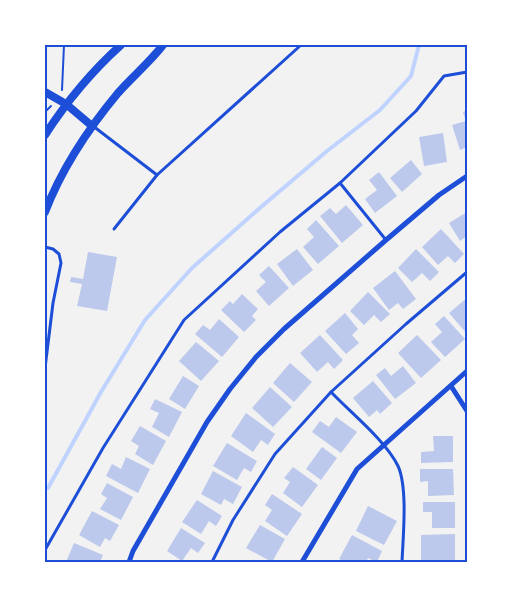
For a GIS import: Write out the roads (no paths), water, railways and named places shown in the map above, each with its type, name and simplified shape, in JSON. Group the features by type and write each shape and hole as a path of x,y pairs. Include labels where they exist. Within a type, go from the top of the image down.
{"street":[{"path":"45,136 66,104 101,63 121,45"},
{"path":"45,212 70,160 92,126 118,93 163,45"},
{"path":"45,92 66,104 92,126"},
{"path":"129,562 133,551 208,422 230,389 256,357 386,240 439,195 467,176"},
{"path":"302,562 357,470 467,371"},
{"path":"451,386 467,411"}],"lane":[{"path":"114,229 157,175 301,45"},
{"path":"45,550 103,448 184,320 416,112 444,76 467,72"},
{"path":"92,126 157,175"},
{"path":"340,182 386,240"},
{"path":"45,247 53,249 59,254 61,263 53,303 45,368"},
{"path":"212,562 233,520 275,454 331,392 467,272"},
{"path":"331,392 384,446 398,467 403,487 402,562"}],"waterway":[{"path":"48,488 101,392 145,320 192,268 327,151 380,110 411,76 419,45"}]}
